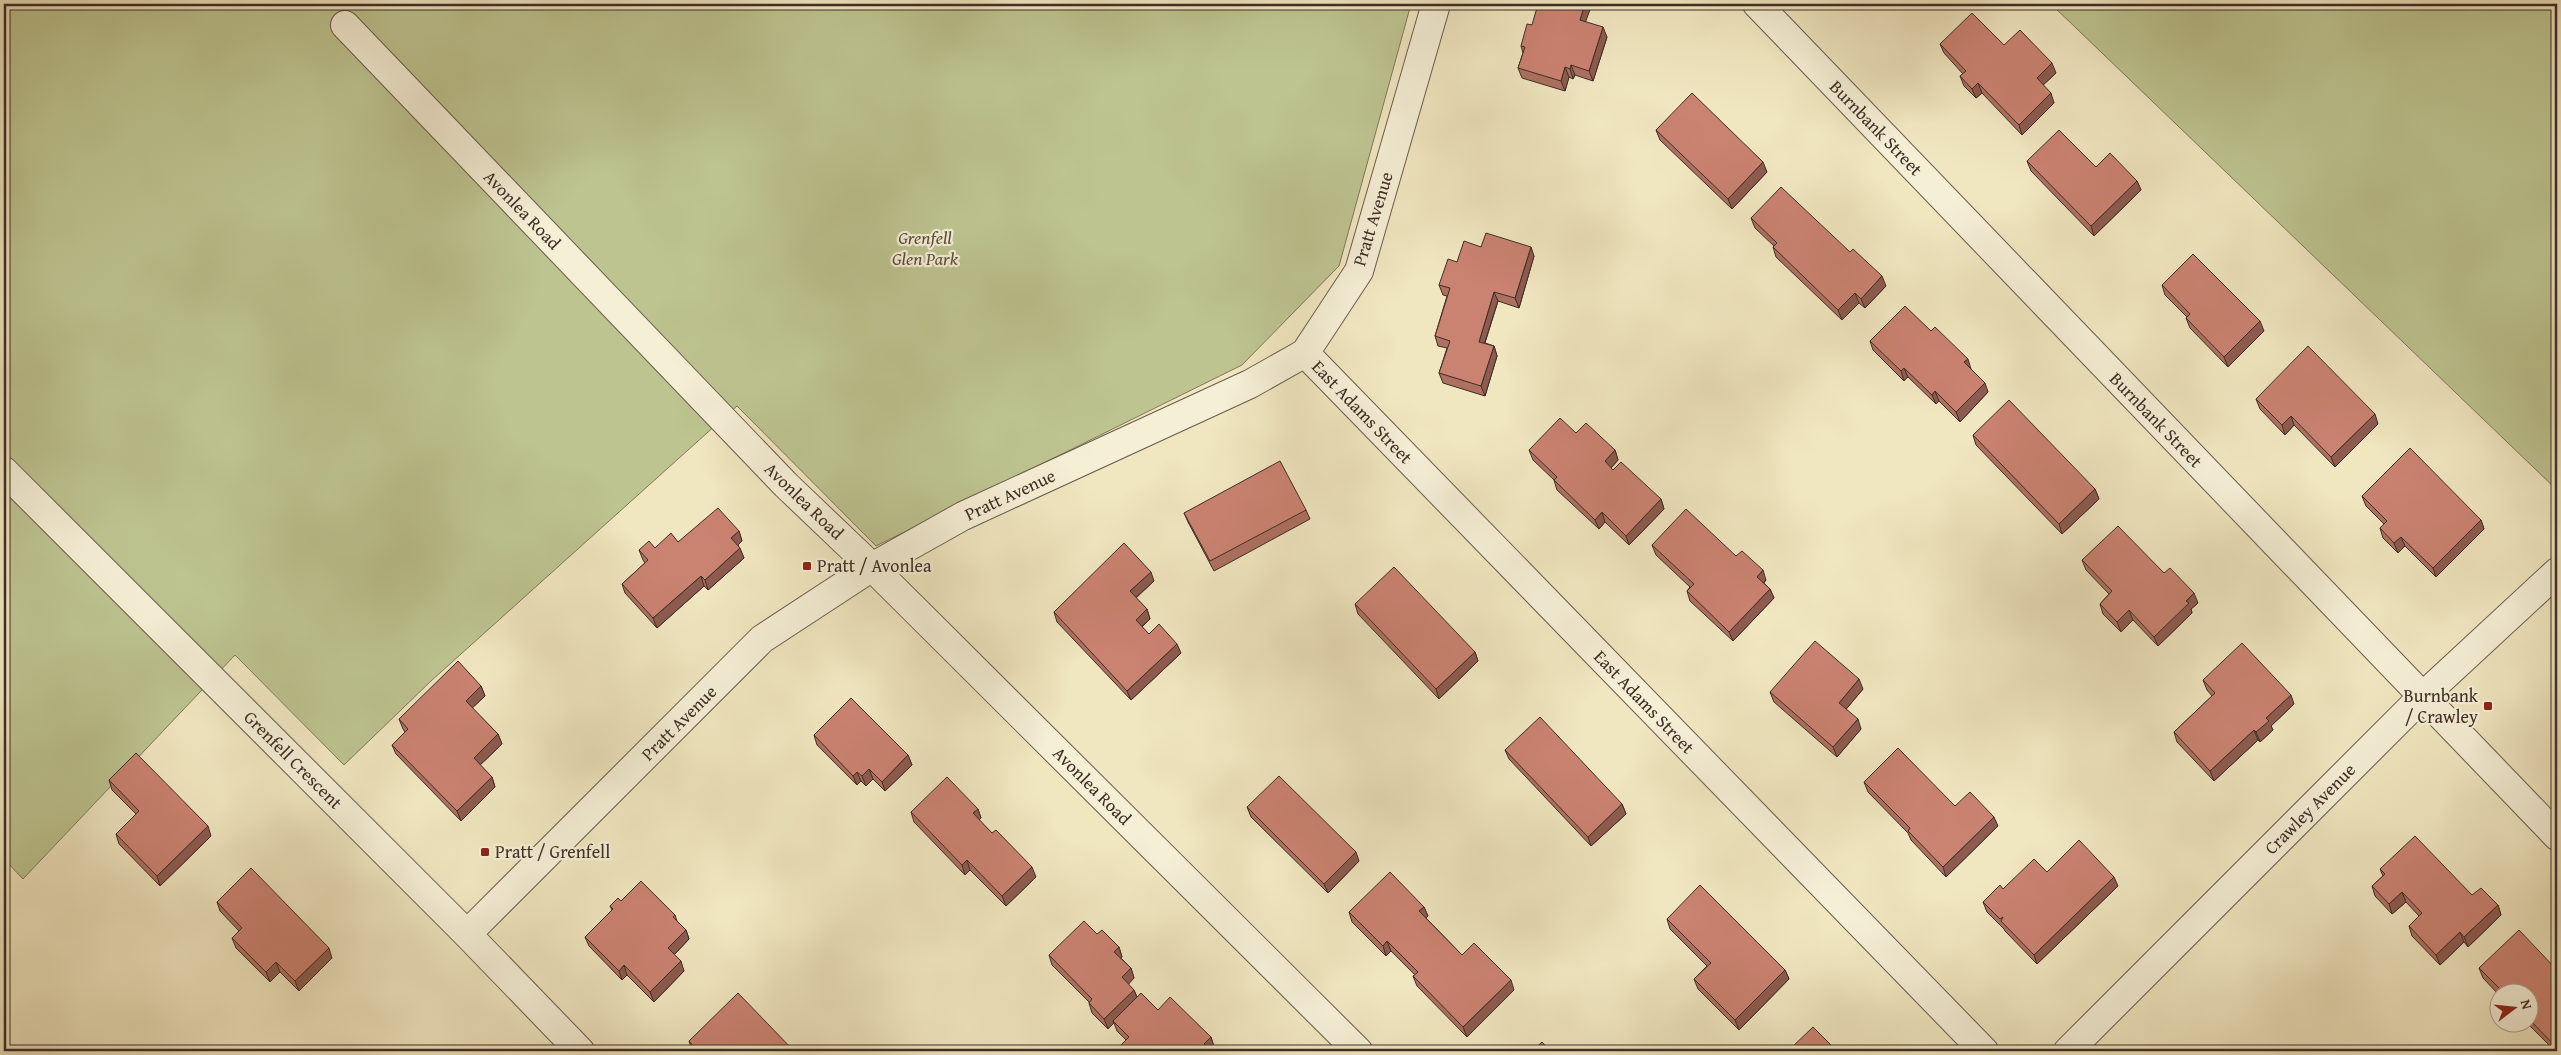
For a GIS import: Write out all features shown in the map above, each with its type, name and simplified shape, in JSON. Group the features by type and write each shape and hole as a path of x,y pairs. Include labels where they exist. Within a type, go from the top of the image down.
{"street":[{"name":"Pratt Avenue","path":"467,934 762,639 872,567 963,516 1250,384 1306,353 1359,270 1436,4"},
{"name":"Burnbank Street","path":"1757,4 2557,836"},
{"name":"Avonlea Road","path":"345,26 786,485 872,567 1358,1051"},
{"name":"East Adams Street","path":"1306,353 1984,1051"},
{"name":"Grenfell Crescent","path":"4,471 467,934 580,1051"},
{"name":"Crawley Avenue","path":"2068,1051 2422,697 2557,572"}],"green space":[{"name":"Grenfell Glen Park","path":"4,4 1411,4 1339,266 1242,365 876,546 737,406 431,681 344,765 235,655 23,879 4,859"},
{"path":"2051,4 2557,4 2557,490"}],"building":[{"path":"1538,4 1585,4 1580,20 1603,27 1589,71 1571,65 1570,69 1565,67 1561,81 1518,68 1525,47 1521,46 1527,24 1532,25"},
{"path":"1972,13 2004,45 2020,30 2052,63 2037,78 2051,93 2019,125 1978,83 1972,89 1960,76 1966,71 1940,44"},
{"path":"1692,93 1763,162 1728,199 1656,130"},
{"path":"2059,130 2096,167 2110,153 2137,181 2091,226 2027,161"},
{"path":"1781,187 1850,252 1853,249 1882,276 1861,299 1855,293 1838,310 1773,247 1777,243 1751,218"},
{"path":"1486,233 1531,247 1515,298 1494,292 1479,342 1494,346 1481,386 1439,373 1450,341 1435,336 1450,288 1439,285 1448,259 1457,262 1464,241 1481,247"},
{"path":"2193,254 2260,321 2224,357 2186,318 2190,314 2162,285"},
{"path":"1905,306 1931,331 1935,327 1968,359 1964,362 1985,383 1956,412 1935,391 1932,395 1904,368 1901,371 1870,341"},
{"path":"2308,346 2375,414 2331,457 2291,416 2282,425 2256,399"},
{"path":"2009,400 2095,489 2059,524 1973,435"},
{"path":"1560,418 1576,433 1586,423 1615,450 1605,461 1613,470 1621,462 1661,499 1626,536 1602,512 1595,520 1554,480 1557,477 1529,450"},
{"path":"2410,448 2481,520 2433,568 2401,537 2394,543 2380,528 2387,521 2362,496"},
{"path":"1280,461 1306,510 1210,561 1184,513"},
{"path":"718,508 739,531 731,538 740,548 705,580 701,576 653,618 622,584 648,560 639,550 649,541 655,548 671,533 678,542"},
{"path":"1686,509 1736,556 1742,551 1763,570 1757,577 1770,589 1729,632 1687,591 1694,584 1652,545"},
{"path":"2118,526 2164,573 2170,568 2194,593 2186,601 2189,603 2154,637 2129,610 2117,622 2100,604 2112,591 2082,560"},
{"path":"1124,543 1151,572 1130,591 1147,609 1136,620 1149,634 1159,624 1177,644 1127,691 1054,612"},
{"path":"1394,567 1475,652 1436,689 1355,604"},
{"path":"1815,641 1859,679 1839,703 1858,719 1833,747 1770,692"},
{"path":"2242,643 2291,695 2266,718 2269,721 2256,732 2254,730 2210,771 2174,732 2215,693 2203,680"},
{"path":"458,661 481,686 466,701 498,734 474,758 492,777 457,811 392,745 408,729 399,719"},
{"path":"851,698 908,755 882,782 869,769 862,776 857,772 853,776 814,735"},
{"path":"1540,717 1622,804 1588,837 1505,750"},
{"path":"1898,748 1955,806 1970,792 1994,817 1943,867 1908,831 1910,828 1864,782"},
{"path":"136,753 208,826 157,876 116,834 139,811 109,780"},
{"path":"1279,776 1356,852 1324,884 1247,807"},
{"path":"947,777 978,809 973,813 992,833 996,830 1032,867 1002,896 967,860 962,865 911,812"},
{"path":"2415,836 2472,895 2481,888 2498,905 2464,937 2460,932 2436,955 2409,926 2422,913 2402,892 2389,904 2372,886 2385,874 2380,869"},
{"path":"2079,840 2114,877 2034,955 2001,921 2003,917 2000,919 1983,902 2000,885 2003,889 2034,859 2047,872"},
{"path":"251,868 329,948 295,981 276,962 266,972 232,938 242,928 217,902"},
{"path":"1390,872 1424,907 1419,911 1462,955 1474,943 1511,980 1463,1027 1413,976 1418,972 1387,941 1383,946 1349,912"},
{"path":"641,881 675,915 673,917 686,930 668,948 681,961 650,992 624,965 619,971 585,937 613,909 610,906 618,898 621,901"},
{"path":"1700,885 1785,970 1735,1020 1694,979 1711,963 1667,919"},
{"path":"1084,921 1097,934 1102,930 1119,947 1114,952 1131,968 1122,977 1134,990 1104,1019 1089,1003 1092,999 1049,955"},
{"path":"2519,930 2557,970 2557,1048 2538,1028 2538,982 2493,982 2479,968"},
{"path":"738,993 794,1051 698,1051 689,1041"},
{"path":"1141,993 1158,1010 1170,997 1211,1037 1204,1044 1212,1051 1117,1051 1129,1037 1113,1021"},
{"path":"1813,1027 1835,1049 1839,1045 1844,1051 1788,1051"},
{"path":"1542,1042 1550,1051 1532,1051"},
{"path":"2184,1047 2188,1051 2179,1051"}],"place":[{"name":"Pratt / Avonlea","path":"807,566"},
{"name":"Burnbank / Crawley","path":"2488,706"},
{"name":"Pratt / Grenfell","path":"485,852"}]}
